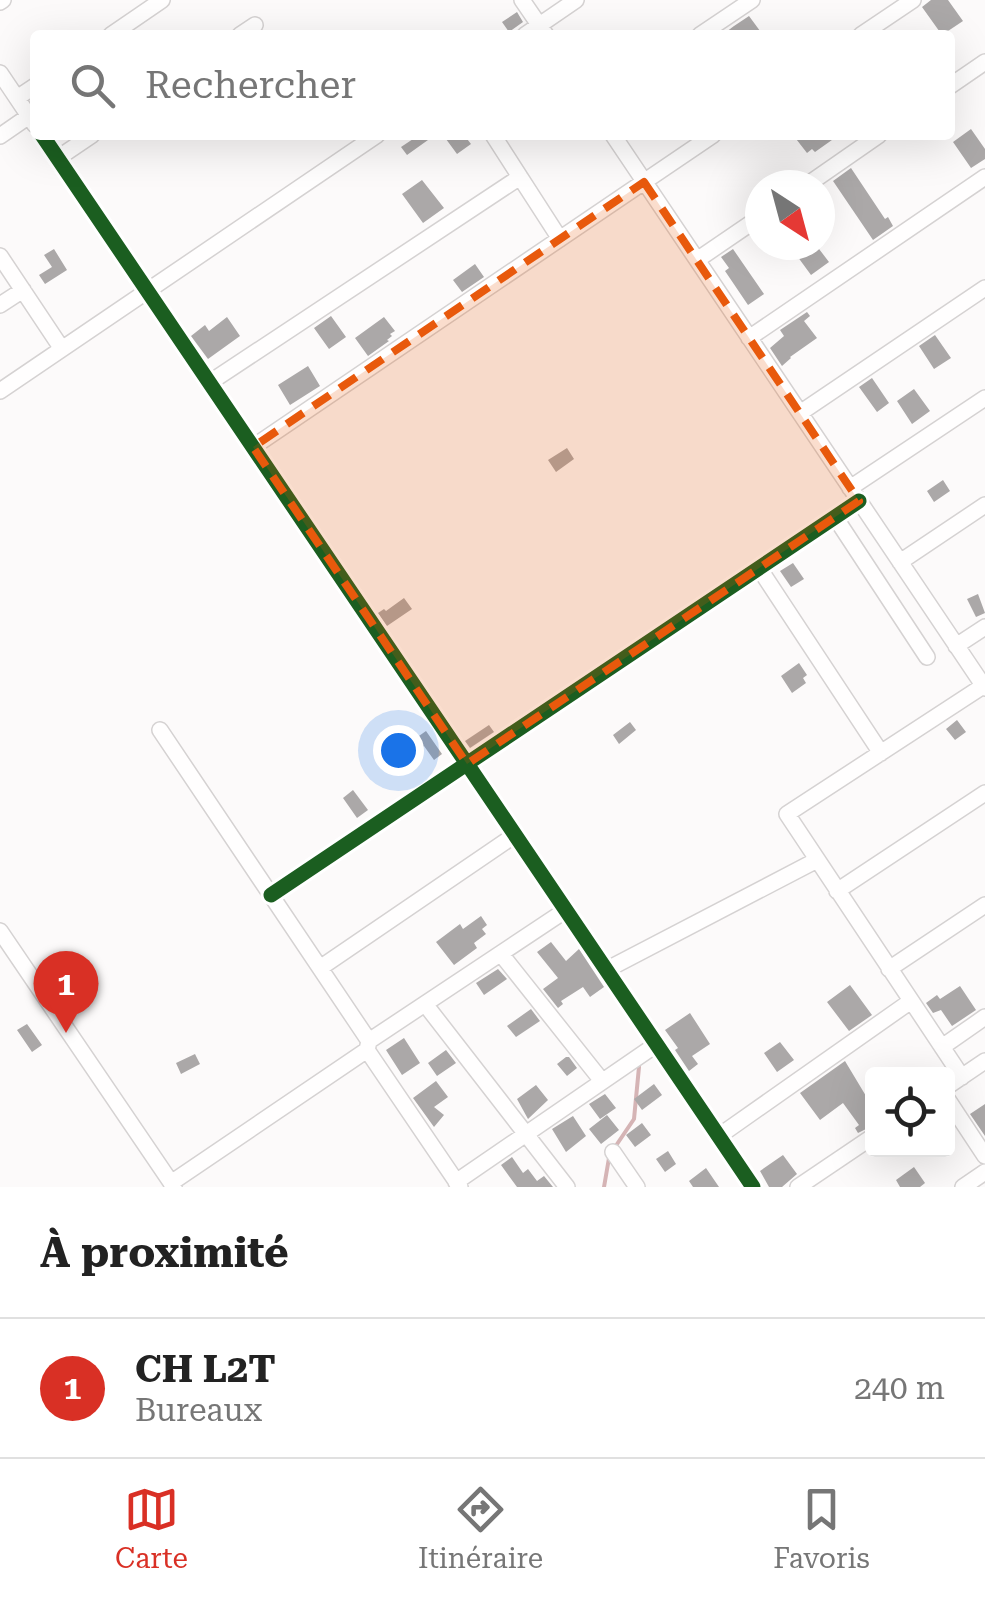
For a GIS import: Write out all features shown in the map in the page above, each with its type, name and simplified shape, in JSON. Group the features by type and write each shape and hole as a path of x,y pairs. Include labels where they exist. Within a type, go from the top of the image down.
{"street":[{"path":"118,30 162,0"},
{"path":"522,0 542,30 576,0"},
{"path":"707,30 752,0"},
{"path":"868,30 912,0"},
{"path":"248,30 255,25"},
{"path":"955,83 985,62"},
{"path":"0,73 30,117"},
{"path":"17,98 30,89"},
{"path":"0,136 30,121"},
{"path":"45,140 753,1187"},
{"path":"58,158 85,140"},
{"path":"0,391 371,140"},
{"path":"496,140 560,238"},
{"path":"616,140 984,687 787,814 942,1047 949,1067"},
{"path":"252,447 706,140"},
{"path":"829,170 872,140"},
{"path":"210,383 520,177"},
{"path":"749,338 985,177"},
{"path":"697,260 745,227"},
{"path":"0,256 62,349"},
{"path":"800,413 985,288"},
{"path":"0,305 23,290"},
{"path":"271,896 836,517 854,494 985,398"},
{"path":"900,562 985,504"},
{"path":"836,517 927,657"},
{"path":"759,568 881,752"},
{"path":"956,646 985,626"},
{"path":"160,730 320,968 458,1184 656,1044"},
{"path":"838,890 985,793"},
{"path":"320,968 515,835"},
{"path":"606,970 818,860"},
{"path":"890,968 985,905"},
{"path":"0,931 173,1186 426,1004 566,910"},
{"path":"501,954 602,1081"},
{"path":"718,1136 911,1001"},
{"path":"426,1004 567,1187"},
{"path":"942,1047 985,1017"},
{"path":"955,1081 985,1061"},
{"path":"955,1111 985,1156"},
{"path":"798,1187 865,1142"},
{"path":"613,1152 637,1187"},
{"path":"964,1187 985,1172"}],"highlighted area":[{"path":"644,182 859,501 467,764 253,447"}],"building":[{"path":"931,0 948,0 963,21 950,30 938,30 922,7"},
{"path":"517,12 523,22 508,30 502,22"},
{"path":"749,16 759,30 729,30"},
{"path":"971,129 985,149 985,159 971,168 953,142"},
{"path":"412,140 428,140 407,155 401,147"},
{"path":"447,140 468,140 471,144 457,154"},
{"path":"797,140 832,140 815,152 812,149 807,153"},
{"path":"851,168 893,226 873,240 835,180"},
{"path":"422,180 444,208 423,223 402,194"},
{"path":"54,249 67,270 45,284 39,275 52,267 44,255"},
{"path":"733,249 764,294 748,305 725,271 729,268 721,257"},
{"path":"800,260 827,260 829,262 811,275"},
{"path":"475,264 484,277 462,292 453,280"},
{"path":"807,312 810,316 804,321 817,338 782,366 770,348 784,336 780,330"},
{"path":"331,316 346,337 329,349 314,328"},
{"path":"227,317 240,336 208,359 191,336 205,325 209,331"},
{"path":"384,317 395,331 389,341 368,356 355,338"},
{"path":"935,335 951,358 934,369 919,346"},
{"path":"308,366 320,386 290,405 278,385"},
{"path":"872,378 889,403 877,412 859,387"},
{"path":"914,389 930,411 912,424 897,401"},
{"path":"567,448 574,459 556,472 548,460"},
{"path":"943,480 950,491 934,502 927,491"},
{"path":"793,563 804,579 791,587 780,571"},
{"path":"978,594 985,613 976,617 967,599"},
{"path":"404,598 412,609 387,626 378,613"},
{"path":"799,663 807,675 803,678 806,683 792,693 781,676"},
{"path":"957,720 966,732 955,740 946,729"},
{"path":"630,722 636,730 619,744 613,735"},
{"path":"489,725 494,732 470,748 465,741"},
{"path":"426,731 442,754 434,760 424,746 416,752 409,743"},
{"path":"353,790 368,810 357,818 343,798"},
{"path":"481,916 487,925 482,929 486,934 474,943 477,948 454,965 436,942 460,924 463,929"},
{"path":"551,942 566,961 579,949 604,987 590,997 583,987 561,1001 563,1004 558,1008 543,989 558,978 537,952"},
{"path":"498,969 507,979 484,995 476,983"},
{"path":"850,985 872,1015 849,1031 827,1002"},
{"path":"960,986 976,1010 952,1026 941,1010 933,1013 926,1003"},
{"path":"531,1009 540,1021 516,1037 507,1026"},
{"path":"690,1013 710,1044 692,1056 698,1064 689,1071 665,1030"},
{"path":"27,1024 42,1045 32,1052 17,1030"},
{"path":"404,1038 420,1063 402,1075 386,1050"},
{"path":"780,1042 794,1060 777,1072 764,1053"},
{"path":"446,1050 456,1063 437,1076 428,1063"},
{"path":"195,1054 200,1064 181,1074 176,1063"},
{"path":"566,1057 577,1068 567,1076 557,1064"},
{"path":"845,1061 865,1094 865,1130 858,1133 855,1128 859,1125 843,1103 820,1120 800,1093"},
{"path":"436,1081 448,1097 434,1107 444,1115 434,1127 413,1098"},
{"path":"654,1084 662,1095 642,1110 634,1099"},
{"path":"536,1085 548,1100 528,1119 517,1099"},
{"path":"605,1094 616,1108 600,1119 589,1104"},
{"path":"985,1104 985,1136 970,1114"},
{"path":"607,1115 619,1130 601,1144 589,1129"},
{"path":"573,1116 586,1136 566,1152 552,1129"},
{"path":"642,1123 651,1135 635,1147 626,1135"},
{"path":"668,1151 676,1164 665,1172 656,1159"},
{"path":"783,1155 797,1174 782,1187 769,1187 760,1171"},
{"path":"512,1157 523,1173 528,1169 537,1181 544,1176 553,1187 517,1187 501,1165"},
{"path":"914,1167 925,1183 920,1187 900,1187 896,1180"},
{"path":"706,1168 719,1187 693,1187 689,1181"}],"waterway":[{"path":"613,1150 634,1119 639,1067"},
{"path":"604,1187 609,1158"}],"cycle path":[{"path":"45,140 753,1187"},
{"path":"271,895 859,501"}],"place":[{"name":"CH L2T","path":"66,1033"}]}
